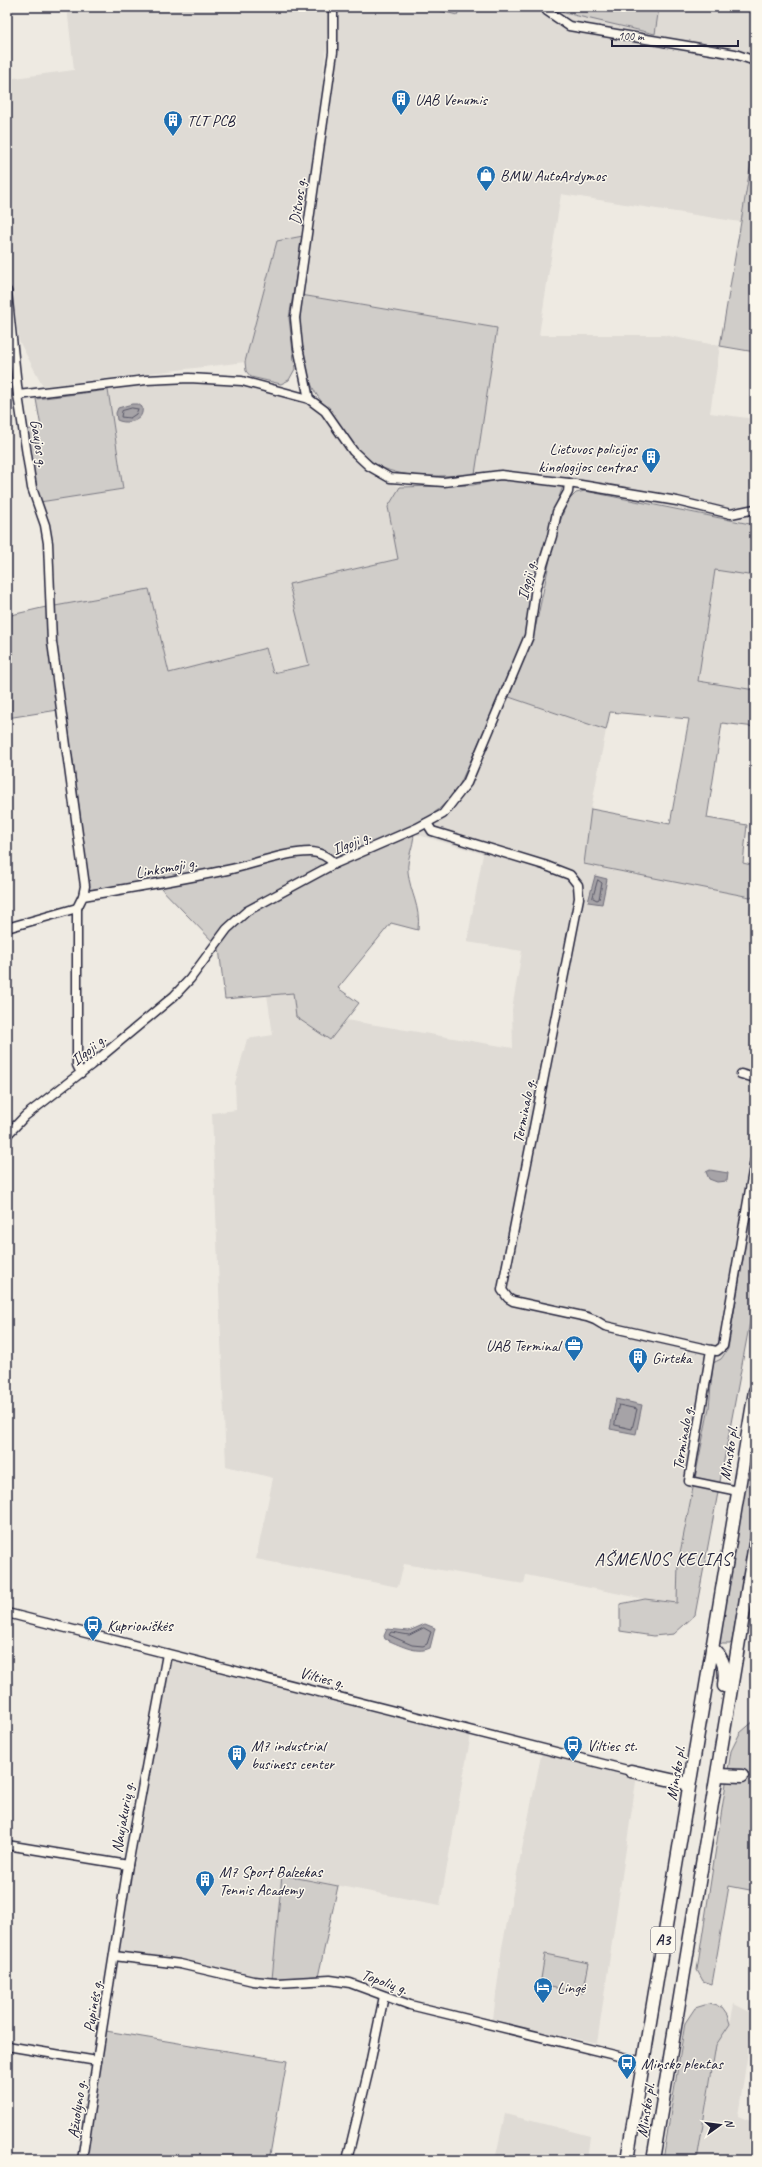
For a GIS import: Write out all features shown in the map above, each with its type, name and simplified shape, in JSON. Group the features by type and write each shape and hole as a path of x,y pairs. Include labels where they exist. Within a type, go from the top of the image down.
{"highway":[{"name":"Minsko pl.","path":"627,2160 755,1391"},
{"name":"Minsko pl.","path":"653,2160 718,1775 755,1544"},
{"path":"712,1648 721,1656 726,1674 719,1719 721,1751"},
{"path":"631,1771 689,1784"},
{"path":"718,1775 742,1776"},
{"path":"630,2147 632,2160"}],"street":[{"name":"Ditvos g.","path":"309,399 298,347 295,318 333,52 333,7"},
{"path":"547,10 569,26 735,54 755,61"},
{"name":"Gaujos g.","path":"7,291 8,317 32,488 45,525 48,543 52,642 84,886 83,896"},
{"path":"18,395 146,380 189,378 242,381 309,399 325,411 353,451 368,466 390,478 444,482 501,475 569,483 677,501 731,514 755,509"},
{"name":"Ilgoji g.","path":"7,1135 25,1116 174,996 190,979 227,929 247,910 334,864 427,823 443,814 467,783 529,636 536,587 552,536 557,512 568,492 569,483"},
{"name":"Terminalo g.","path":"427,823 432,831 544,865 570,875 578,885 579,898 504,1282 504,1293 514,1301 587,1317 605,1326 711,1350 690,1481 738,1491"},
{"name":"Linksmoji g.","path":"83,896 311,852 326,856 334,864"},
{"path":"80,1073 77,1065 77,908 83,896"},
{"path":"7,928 77,908"},
{"path":"741,1074 755,1078"},
{"path":"711,1350 717,1351 723,1346 755,1160"},
{"name":"Vilties g.","path":"7,1613 467,1728 631,1771"},
{"name":"Naujakurių g.","path":"7,1845 128,1864 167,1654"},
{"name":"Pupinės g.","path":"97,2061 128,1864"},
{"name":"Topolių g.","path":"114,1956 180,1964 253,1982 277,1983 330,1980 350,1983 410,2005 644,2062"},
{"path":"347,2160 369,2069 384,1996"},
{"path":"7,2046 97,2061"},
{"name":"Ąžuolyno g.","path":"82,2160 97,2061"}],"shaded area":[{"path":"67,7 329,7 329,24 323,74 324,101 303,236 277,241 245,362 43,386 19,341 7,257 7,79 74,70"},
{"path":"337,7 425,7 457,15 461,7 539,7 655,34 659,7 755,7 755,139 740,222 561,194 539,335 664,335 720,346 710,413 755,419 755,525 563,486 499,480 473,485 497,328 301,295 333,90 337,48"},
{"path":"425,7 461,7 457,15"},
{"path":"539,7 659,7 655,34"},
{"path":"755,139 755,352 720,346"},
{"path":"303,236 289,318 295,369 289,380 281,384 251,377 246,371 245,362 277,241"},
{"path":"301,295 497,328 475,474 426,476 401,473 379,466 361,453 318,397 308,377 301,342"},
{"path":"190,381 234,383 304,400 319,410 351,457 359,464 400,487 388,507 398,559 290,584 309,665 273,673 266,648 169,673 149,589 55,606 54,563 49,532 40,502 123,489 108,390 143,384"},
{"path":"108,390 123,489 40,502 26,430 41,427 36,399"},
{"path":"499,480 516,480 563,486 553,514 531,599 527,630 519,654 459,786 439,809 413,826 414,838 408,860 408,872 417,907 419,921 418,930 391,923 338,988 359,1003 330,1040 296,1017 293,993 225,999 219,948 153,880 89,890 77,790 56,643 55,606 149,589 169,673 266,648 273,673 309,665 289,584 398,559 388,507 400,487 473,485"},
{"path":"585,491 755,525 755,576 715,570 698,681 755,690 755,727 722,723 707,818 747,825 743,863 755,866 755,898 584,864 591,809 670,824 689,719 610,712 606,730 509,697 536,625 555,536 567,502 576,493"},
{"path":"715,569 755,576 755,690 698,681"},
{"path":"46,607 58,710 7,718 7,616"},
{"path":"509,697 606,730 591,809 584,864 755,898 755,1186 728,1349 721,1359 713,1363 709,1408 678,1563 677,1604 526,1575 524,1584 404,1564 398,1587 256,1559 273,1478 226,1466 212,1113 236,1110 235,1083 247,1039 273,1035 267,995 293,992 330,1040 346,1020 513,1048 512,1009 522,951 467,942 483,854 415,834 452,811 460,801 468,787"},
{"path":"755,1186 755,1295 695,1615 674,1634 653,1636 620,1631 620,1604 645,1599 677,1603 678,1563 709,1408 713,1363 721,1359 728,1349"},
{"path":"755,1425 755,1507 732,1641 730,1644 721,1644 719,1638"},
{"path":"171,1659 471,1734 440,1905 282,1875 272,1979 237,1973 181,1960 118,1953"},
{"path":"755,1720 755,1891 729,1886 712,1984 703,1981 697,1970 731,1751 740,1733"},
{"path":"542,1751 565,1760 591,1766 609,1767 637,1775 597,2043 529,2029 493,2019 502,1947"},
{"path":"282,1875 338,1886 318,1977 272,1979"},
{"path":"545,1954 589,1963 583,1993 540,1985"},
{"path":"708,2004 722,2007 727,2014 730,2024 716,2045 697,2160 663,2160 685,2023 695,2008"},
{"path":"734,2004 754,2014 738,2116 755,2123 755,2160 697,2160 716,2045 730,2024"},
{"path":"106,2031 287,2061 269,2160 86,2160"},
{"path":"505,2114 590,2136 587,2160 495,2160"}],"water":[{"path":"138,404 142,407 141,416 130,422 117,420 116,413 118,408"},
{"path":"595,876 607,879 602,904 588,902"},
{"path":"710,1170 728,1173 727,1181 717,1182 709,1179 706,1172"},
{"path":"616,1399 642,1405 636,1434 610,1429"},
{"path":"425,1624 435,1628 430,1648 425,1650 413,1650 407,1648 385,1639 384,1636 387,1629 409,1631"}],"place":[{"name":"UAB Venumis","path":"401,116"},
{"name":"TLT PCB","path":"173,137"},
{"name":"BMW AutoArdymos","path":"486,192"},
{"name":"Lietuvos policijos kinologijos centras","path":"651,474"},
{"name":"UAB Terminal","path":"574,1362"},
{"name":"Girteka","path":"638,1374"},
{"name":"Kuprioniškės","path":"93,1642"},
{"name":"Vilties st.","path":"573,1762"},
{"name":"M7 industrial business center","path":"237,1771"},
{"name":"M7 Sport Balzekas Tennis Academy","path":"205,1897"},
{"name":"Lingė","path":"543,2004"},
{"name":"Minsko plentas","path":"627,2080"}],"district":[{"name":"AŠMENOS KELIAS","path":"663,1559"}]}
